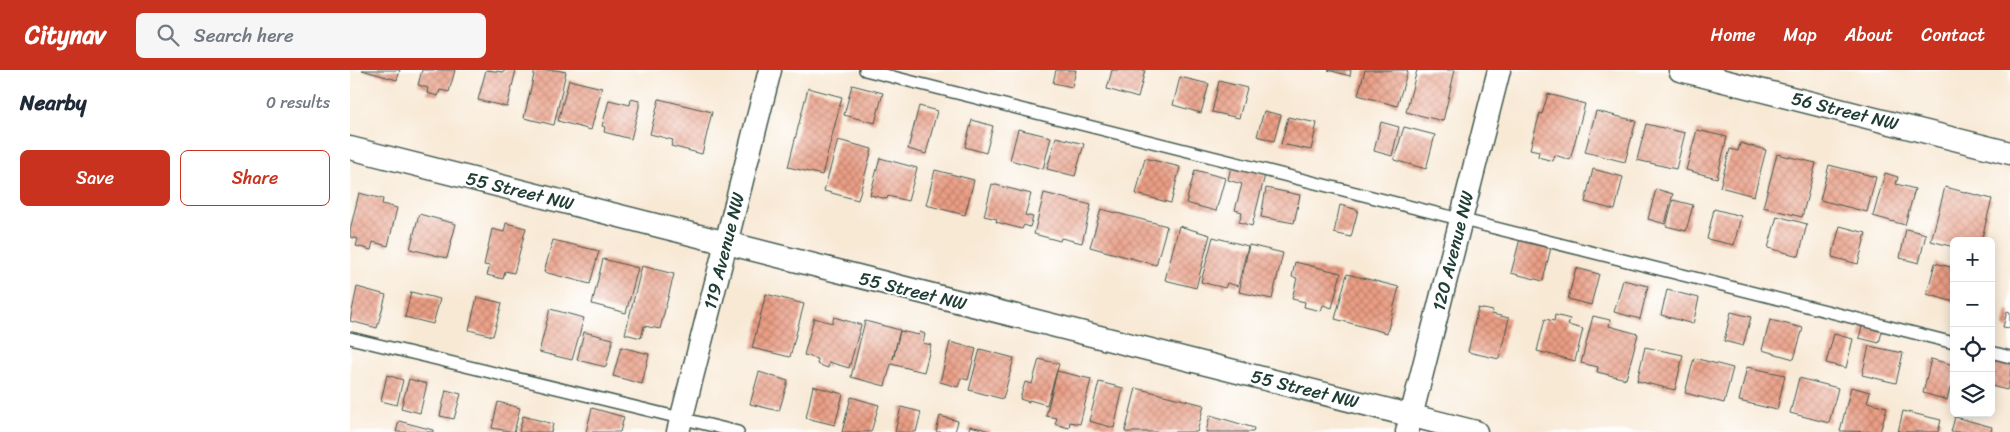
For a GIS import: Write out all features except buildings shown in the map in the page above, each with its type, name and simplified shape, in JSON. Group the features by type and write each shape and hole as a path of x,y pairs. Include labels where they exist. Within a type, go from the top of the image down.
{"street":[{"name":"119 Avenue NW","path":"680,425 770,70"},
{"name":"120 Avenue NW","path":"1409,424 1498,70"},
{"name":"56 Street NW","path":"1680,70 2010,152"},
{"name":"55 Street NW","path":"350,148 726,244 1409,424 1476,432"}],"lane":[{"path":"865,70 1950,342"},
{"path":"350,338 680,425 738,432"},
{"path":"1995,353 2010,357"}]}
